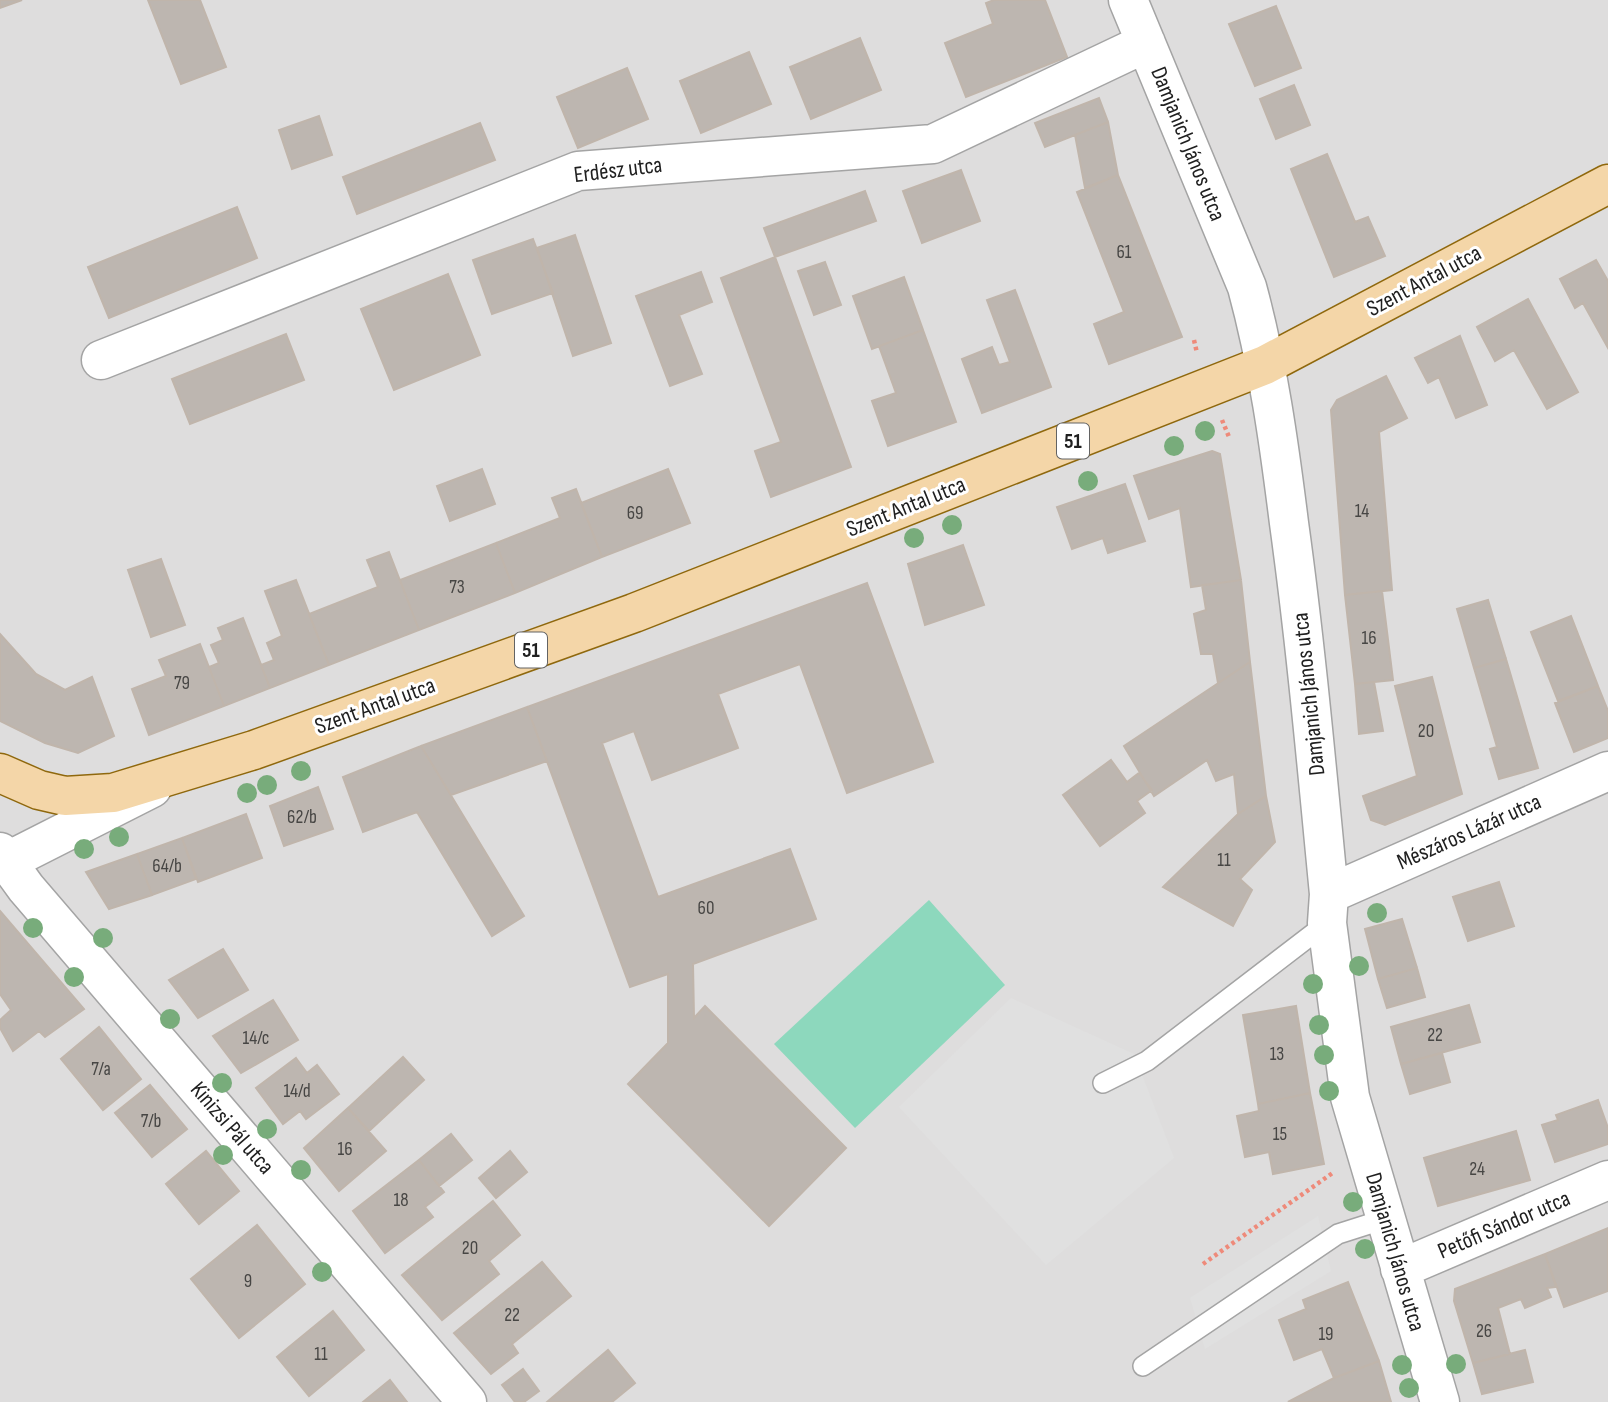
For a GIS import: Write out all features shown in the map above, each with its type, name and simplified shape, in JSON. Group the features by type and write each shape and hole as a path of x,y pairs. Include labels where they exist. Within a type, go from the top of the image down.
{"main road":[{"name":"Szent Antal utca","path":"0,773 38,790 65,796 113,793 178,774 634,613 1265,365 1608,184"}],"street":[{"name":"Damjanich János utca","path":"1128,0 1247,287 1265,365 1306,649 1328,908 1350,1097 1440,1402"},
{"name":"Erdész utca","path":"102,360 578,171 933,144 1146,43"},
{"name":"Mészáros Lázár utca","path":"1328,908 1608,771"},
{"name":"Szent Antal utca","path":"2,860 178,774"},
{"name":"Kinizsi Pál utca","path":"2,860 467,1402"},
{"name":"Petőfi Sándor utca","path":"1400,1269 1608,1180"}],"lane":[{"path":"1102,1083 1147,1061 1328,908"},
{"path":"1143,1367 1338,1234 1385,1219"}],"path":[{"path":"1194,340 1198,354"},
{"path":"1203,1264 1334,1172"}],"shaded area":[{"path":"0,0 1608,0 1608,1402 0,1402"},
{"path":"1011,998 1134,1054 1174,1158 1046,1265 899,1107"},
{"path":"1318,1216 1331,1271 1205,1349 1190,1298"}],"green space":[{"path":"929,900 1005,985 855,1128 774,1044"}],"building":[{"path":"0,0 22,0 0,8"},
{"path":"148,0 200,0 226,67 181,84"},
{"path":"994,0 1045,0 1067,57 966,97 945,43 993,24 986,3"},
{"path":"1276,6 1301,68 1255,86 1229,24"},
{"path":"860,38 881,90 811,119 790,67"},
{"path":"749,52 771,104 701,133 680,81"},
{"path":"627,68 648,119 578,148 557,97"},
{"path":"1294,85 1310,125 1276,139 1260,99"},
{"path":"1099,98 1108,122 1045,147 1035,123"},
{"path":"319,116 332,155 292,169 279,130"},
{"path":"1108,122 1118,175 1085,188 1075,135"},
{"path":"480,123 495,160 357,214 343,177"},
{"path":"1327,154 1355,222 1368,217 1385,256 1334,277 1291,169"},
{"path":"961,170 980,221 922,243 903,191"},
{"path":"1118,175 1182,337 1109,364 1094,324 1124,312 1077,192"},
{"path":"865,191 876,221 775,257 764,228"},
{"path":"237,207 257,258 109,318 88,267"},
{"path":"575,235 611,343 573,356 537,248"},
{"path":"533,239 553,293 492,314 473,260"},
{"path":"775,257 851,467 771,497 755,451 781,442 721,278"},
{"path":"1596,260 1608,281 1608,348 1583,303 1575,308 1560,279"},
{"path":"825,262 841,305 814,315 798,271"},
{"path":"701,272 712,302 679,315 702,374 670,386 636,296"},
{"path":"448,274 480,355 394,390 361,309"},
{"path":"904,277 923,330 872,349 853,296"},
{"path":"1015,290 1051,387 982,413 962,359 992,347 999,365 1010,362 987,300"},
{"path":"1528,299 1578,392 1547,409 1514,350 1495,361 1477,327"},
{"path":"923,330 956,422 888,446 872,401 896,393 879,346"},
{"path":"286,334 304,380 190,424 172,379"},
{"path":"1460,336 1487,405 1456,418 1439,377 1428,383 1415,358"},
{"path":"1386,376 1407,418 1379,432 1392,590 1345,595 1331,410 1337,400"},
{"path":"1212,451 1220,454 1241,580 1191,587 1180,508 1149,519 1134,476"},
{"path":"482,469 495,504 450,521 437,486"},
{"path":"668,469 690,523 602,557 581,503"},
{"path":"1125,484 1145,541 1108,553 1103,538 1072,549 1057,507"},
{"path":"576,489 602,557 515,593 496,543 560,518 552,498"},
{"path":"496,543 515,593 419,630 400,580"},
{"path":"963,545 984,605 925,625 908,564"},
{"path":"389,552 419,630 329,665 309,614 378,587 367,560"},
{"path":"161,559 185,625 151,637 128,570"},
{"path":"296,580 329,665 270,688 261,665 274,660 267,643 282,636 265,591"},
{"path":"1241,580 1250,662 1218,683 1213,654 1201,654 1194,614 1206,610 1202,585"},
{"path":"867,583 933,762 847,793 800,664 718,694 738,748 652,780 634,731 602,743 658,897 790,849 816,919 693,964 694,1018 705,1006 846,1148 769,1226 628,1084 668,1043 668,974 630,987 527,707"},
{"path":"1382,591 1393,680 1355,684 1345,595"},
{"path":"1488,600 1506,659 1474,668 1457,609"},
{"path":"1571,616 1598,686 1558,701 1531,632"},
{"path":"243,618 270,688 224,706 209,667 219,663 211,645 223,640 218,628"},
{"path":"0,634 36,674 65,690 92,677 114,736 78,753 45,743 0,721"},
{"path":"200,644 224,706 149,735 132,689 166,676 159,660"},
{"path":"1506,659 1538,768 1499,779 1490,749 1497,747 1474,668"},
{"path":"1250,662 1266,796 1238,814 1234,774 1216,781 1207,760 1154,796 1124,746"},
{"path":"1432,677 1462,794 1385,825 1371,820 1363,796 1417,776 1395,686"},
{"path":"1374,682 1383,731 1359,734 1355,684"},
{"path":"1598,686 1608,711 1608,738 1574,752 1555,703"},
{"path":"527,707 547,761 451,795 421,746"},
{"path":"421,746 524,916 492,936 417,812 363,832 343,777"},
{"path":"1111,760 1127,782 1139,773 1152,790 1137,801 1145,813 1100,846 1063,795"},
{"path":"318,787 333,829 284,846 270,806"},
{"path":"1266,796 1275,842 1240,879 1252,890 1233,926 1163,887 1238,814"},
{"path":"246,814 262,858 198,882 182,838"},
{"path":"182,838 196,879 152,895 137,854"},
{"path":"137,854 152,895 109,909 86,872"},
{"path":"1499,882 1514,926 1468,941 1453,897"},
{"path":"0,911 84,1009 45,1037 39,1031 13,1051 0,1028 0,1020 11,1010 0,994"},
{"path":"1402,919 1417,968 1378,979 1365,929"},
{"path":"223,949 248,990 198,1018 169,980"},
{"path":"1417,968 1425,997 1387,1008 1378,979"},
{"path":"273,1000 298,1040 241,1073 213,1036"},
{"path":"1469,1005 1480,1042 1401,1064 1391,1027"},
{"path":"1296,1006 1310,1093 1258,1104 1243,1015"},
{"path":"99,1027 141,1079 103,1110 61,1059"},
{"path":"1442,1053 1450,1082 1410,1094 1401,1064"},
{"path":"403,1057 424,1080 369,1131 348,1108"},
{"path":"296,1058 307,1073 317,1065 339,1094 306,1119 300,1111 283,1124 256,1088"},
{"path":"150,1085 187,1129 152,1157 115,1113"},
{"path":"1310,1093 1324,1164 1273,1174 1269,1152 1245,1157 1237,1116 1259,1111 1258,1104"},
{"path":"1598,1100 1608,1128 1608,1144 1555,1162 1542,1125 1558,1120 1556,1115"},
{"path":"348,1108 386,1151 339,1191 304,1148"},
{"path":"1516,1131 1530,1180 1438,1206 1424,1158"},
{"path":"451,1134 472,1160 439,1186 419,1160"},
{"path":"206,1151 239,1191 199,1224 166,1184"},
{"path":"510,1151 527,1172 496,1198 479,1178"},
{"path":"419,1160 444,1192 425,1207 433,1217 385,1253 353,1211"},
{"path":"493,1201 520,1235 489,1261 499,1274 442,1320 402,1275"},
{"path":"257,1225 305,1284 239,1338 191,1279"},
{"path":"1608,1228 1608,1291 1564,1307 1545,1254"},
{"path":"1545,1254 1556,1287 1547,1288 1551,1297 1525,1308 1521,1299 1498,1308 1510,1354 1473,1363 1454,1301 1455,1289"},
{"path":"542,1262 571,1296 512,1344 518,1353 491,1374 454,1333"},
{"path":"1348,1282 1379,1361 1334,1378 1322,1349 1294,1360 1279,1320 1306,1309 1303,1300"},
{"path":"333,1311 364,1350 309,1396 277,1357"},
{"path":"608,1350 635,1383 612,1402 547,1402"},
{"path":"1525,1350 1533,1382 1482,1394 1473,1363"},
{"path":"1379,1361 1391,1402 1288,1402 1334,1378"},
{"path":"523,1369 539,1391 524,1402 515,1402 502,1385"},
{"path":"390,1380 407,1402 363,1402"}]}
